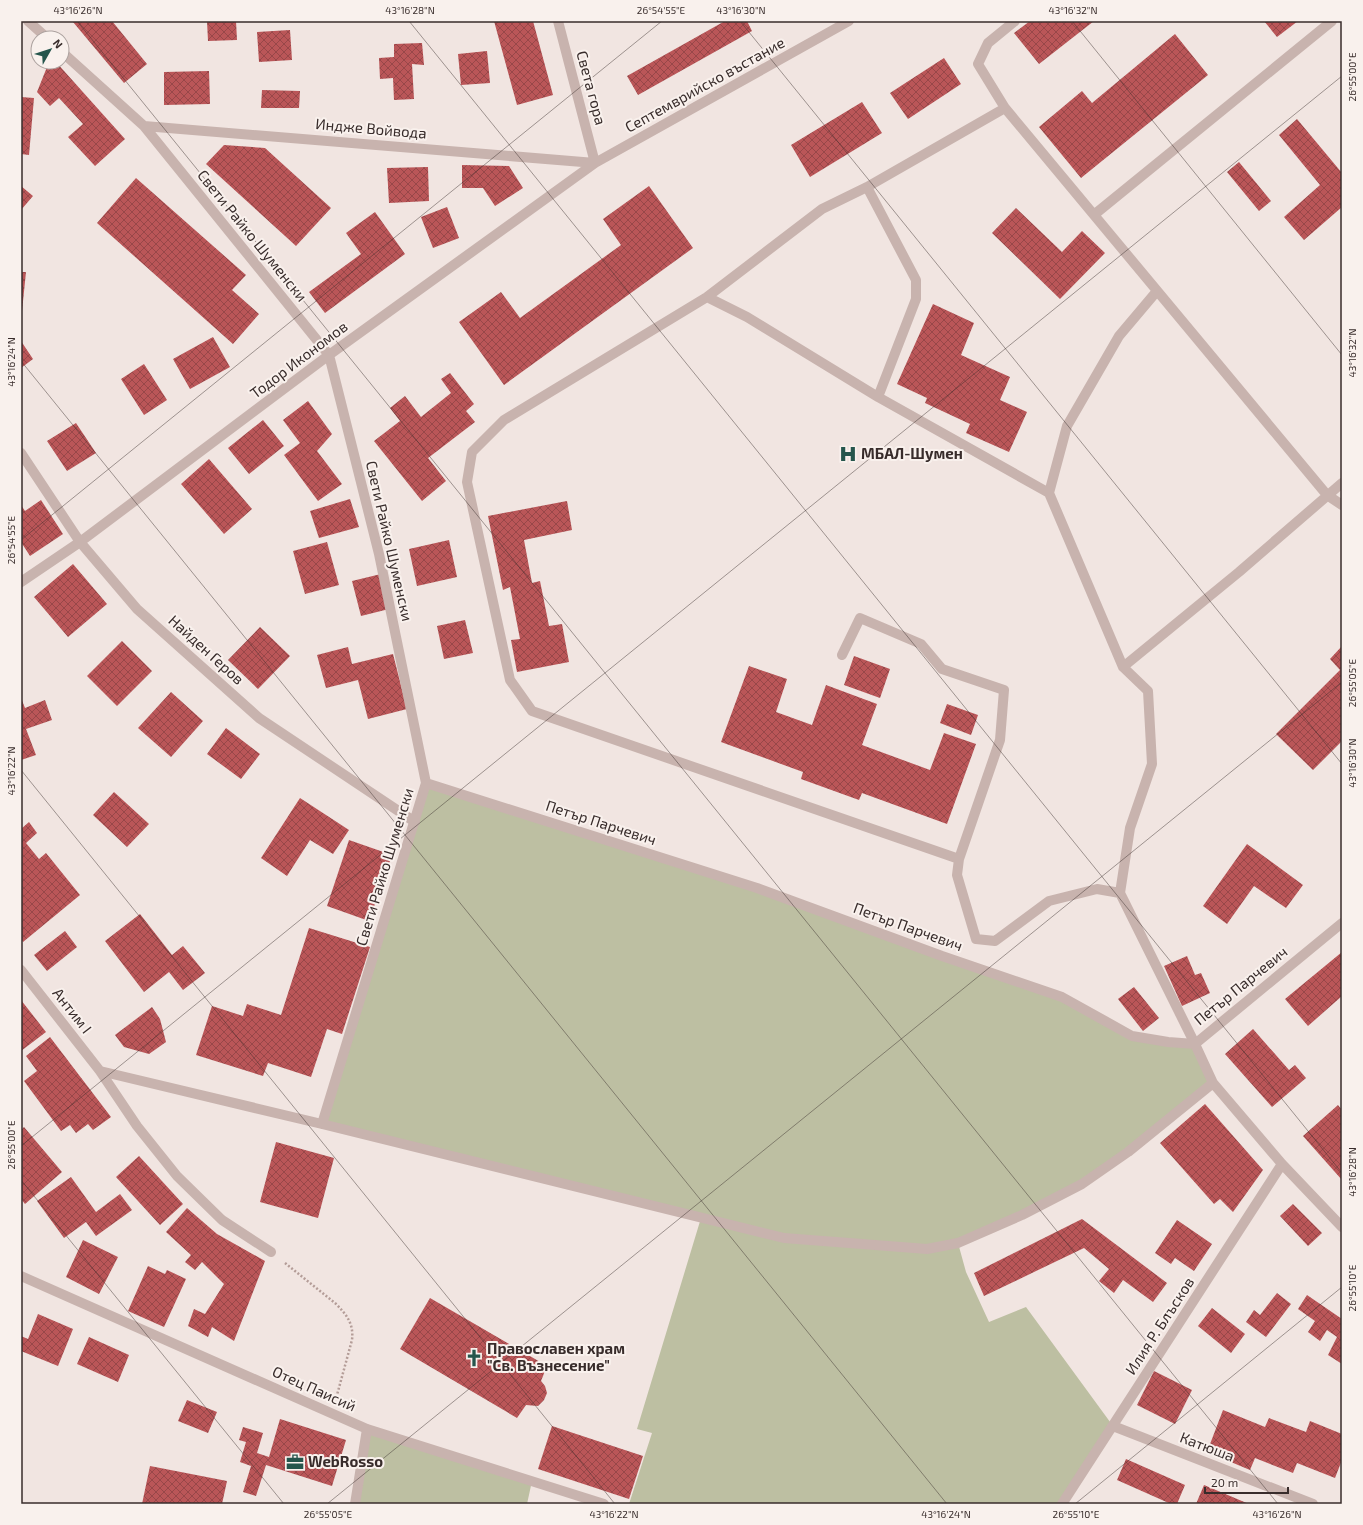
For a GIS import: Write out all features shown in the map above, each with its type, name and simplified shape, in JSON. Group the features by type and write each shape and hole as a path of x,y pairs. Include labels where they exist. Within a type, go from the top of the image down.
{"street":[{"path":"28,21 38,30"},
{"name":"Света гора","path":"558,21 595,162"},
{"name":"Септемврийско въстание","path":"595,162 849,21"},
{"path":"1014,21 988,43 978,64 1004,108 1327,495 1342,505"},
{"path":"1094,214 1332,21"},
{"name":"Свети Райко Шуменски","path":"70,59 144,126 329,355 379,554 426,783 322,1124"},
{"path":"959,859 532,711 510,680 467,482 472,452 504,420 707,297 822,209 867,187 1004,108"},
{"name":"Индже Войвода","path":"144,126 595,162"},
{"name":"Тодор Икономов","path":"21,582 80,542 329,355 595,162"},
{"path":"867,187 916,280 916,299 878,397"},
{"path":"1049,492 1067,426 1119,336 1157,291"},
{"path":"707,297 747,317 878,397 1049,492 1123,667 1148,691 1152,764 1130,828 1120,893 1213,1083 1282,1164 1342,1227"},
{"name":"Найден Геров","path":"21,453 80,542 137,608 259,718 415,822"},
{"path":"1123,667 1239,572 1342,483"},
{"path":"842,655 860,618 921,644 942,669 1004,690 1000,740 959,859 957,875 976,939 995,941 1049,901 1097,889 1120,893"},
{"name":"Петър Парчевич","path":"426,783 757,888 942,956 1062,997 1132,1036 1168,1042 1195,1044 1342,923"},
{"name":"Антим I","path":"21,970 100,1071 137,1126 177,1176 222,1220 271,1252"},
{"path":"100,1071 784,1238 927,1249 958,1243 1022,1215 1082,1184 1128,1152 1213,1083"},
{"name":"Илия Р. Блъсков","path":"1062,1504 1282,1164"},
{"name":"Отец Паисий","path":"21,1276 368,1429 604,1504"},
{"name":"Катюша","path":"1113,1426 1313,1504"},
{"path":"355,1504 368,1429"}],"path":[{"path":"271,1252 335,1303 350,1322 353,1330 352,1340 332,1413"}],"green space":[{"path":"426,783 757,888 1062,997 1132,1036 1195,1044 1213,1083 1082,1184 958,1243 966,1272 989,1322 1026,1307 1113,1426 1062,1504 629,1504 652,1433 637,1429 701,1218 322,1124"},
{"path":"367,1429 532,1481 527,1504 355,1504"}],"building":[{"path":"112,21 147,64 124,83 73,22"},
{"path":"207,21 236,21 237,40 208,41"},
{"path":"494,21 533,21 553,95 517,105"},
{"path":"725,21 747,21 752,31 638,95 627,76"},
{"path":"1030,21 1094,21 1039,64 1014,33"},
{"path":"1264,21 1298,21 1277,37"},
{"path":"290,30 292,60 259,62 257,32"},
{"path":"1175,34 1208,75 1081,178 1039,127 1082,91 1092,103"},
{"path":"422,43 424,65 412,64 414,99 394,100 393,78 380,79 379,58 394,57 394,44"},
{"path":"487,51 490,83 461,85 458,54"},
{"path":"944,58 961,84 908,119 890,93"},
{"path":"46,70 63,70 125,139 95,166 68,137 83,124 59,98 50,106 37,92"},
{"path":"209,71 210,104 164,105 164,72"},
{"path":"262,90 300,91 299,108 261,108"},
{"path":"21,97 34,98 29,155 21,154"},
{"path":"862,102 882,133 810,177 791,145"},
{"path":"1297,119 1342,173 1342,207 1304,240 1284,217 1320,185 1279,135"},
{"path":"224,145 265,148 331,208 296,246 206,164"},
{"path":"1239,162 1271,201 1259,211 1227,172"},
{"path":"462,165 509,166 523,188 495,206 483,188 462,188"},
{"path":"428,167 429,201 389,203 387,168"},
{"path":"136,178 246,275 232,290 259,314 233,344 97,223"},
{"path":"21,186 33,196 21,210"},
{"path":"649,186 693,248 504,385 459,322 501,292 520,318 621,245 603,219"},
{"path":"447,207 459,238 433,248 421,217"},
{"path":"1016,208 1062,252 1082,231 1105,253 1060,299 992,233"},
{"path":"375,212 405,254 325,313 309,292 361,254 346,233"},
{"path":"21,272 26,272 22,311 21,311"},
{"path":"933,304 974,323 961,355 1010,377 1000,400 1027,412 1009,452 966,433 970,424 925,403 927,398 897,384"},
{"path":"213,337 230,367 190,389 173,359"},
{"path":"21,341 33,359 21,368"},
{"path":"144,364 167,400 144,415 121,379"},
{"path":"450,373 474,404 466,411 475,422 428,458 446,481 422,501 374,441 400,421 390,408 405,396 421,417 451,393 441,379"},
{"path":"308,401 332,434 317,451 342,484 318,501 284,455 300,443 283,420"},
{"path":"263,420 284,446 249,474 228,448"},
{"path":"76,423 96,453 67,471 47,441"},
{"path":"209,459 252,509 224,534 181,484"},
{"path":"350,499 359,527 319,538 310,511"},
{"path":"41,500 63,534 30,556 21,542 21,505 25,511"},
{"path":"567,501 572,530 524,540 532,583 540,581 549,626 562,624 569,662 517,672 511,640 520,639 510,587 503,590 488,516"},
{"path":"449,540 457,577 417,586 409,549"},
{"path":"327,542 339,585 305,594 293,551"},
{"path":"73,564 107,604 68,637 34,597"},
{"path":"381,574 389,609 361,616 352,581"},
{"path":"465,620 473,653 444,659 437,626"},
{"path":"260,627 290,656 258,689 228,660"},
{"path":"122,641 152,671 117,706 87,676"},
{"path":"1342,646 1342,741 1313,770 1276,734 1340,670 1330,659"},
{"path":"348,647 352,664 393,654 407,709 368,719 358,680 326,688 317,655"},
{"path":"854,656 890,669 880,698 844,685"},
{"path":"749,666 787,679 776,712 812,725 826,685 877,704 862,745 930,770 944,733 976,744 947,824 862,793 859,800 801,779 803,772 721,742"},
{"path":"171,692 203,721 171,757 138,728"},
{"path":"21,698 25,708 45,700 52,720 26,729 36,755 21,760"},
{"path":"947,704 978,715 971,735 940,723"},
{"path":"226,728 260,754 241,779 207,754"},
{"path":"114,792 149,824 127,847 93,815"},
{"path":"300,798 349,830 333,854 310,840 287,876 261,858"},
{"path":"29,822 37,833 26,843 39,859 46,853 80,895 23,942 21,939 21,829"},
{"path":"349,840 392,855 369,921 327,906"},
{"path":"1247,844 1303,885 1286,908 1254,886 1227,924 1203,906"},
{"path":"140,914 172,955 183,946 205,973 183,990 169,972 144,992 105,941"},
{"path":"309,928 370,947 342,1034 327,1029 311,1077 268,1063 263,1076 196,1055 212,1006 243,1016 247,1004 281,1015"},
{"path":"65,931 77,947 47,971 34,955"},
{"path":"1342,952 1342,996 1308,1026 1285,999"},
{"path":"1187,956 1195,975 1201,973 1210,993 1182,1006 1164,966"},
{"path":"1134,987 1159,1018 1143,1031 1118,999"},
{"path":"21,1000 46,1032 21,1051"},
{"path":"152,1007 160,1019 166,1042 149,1054 124,1047 115,1035"},
{"path":"1253,1029 1289,1070 1295,1065 1306,1078 1272,1107 1225,1054"},
{"path":"50,1037 111,1117 93,1130 88,1124 76,1133 70,1125 61,1131 24,1081 37,1071 26,1056"},
{"path":"1205,1104 1263,1170 1233,1212 1220,1199 1214,1204 1160,1143"},
{"path":"1338,1105 1342,1110 1342,1180 1303,1136"},
{"path":"24,1127 62,1172 25,1204 21,1199 21,1130"},
{"path":"276,1142 334,1158 318,1218 260,1202"},
{"path":"139,1156 183,1204 160,1225 116,1177"},
{"path":"71,1177 96,1212 120,1194 132,1210 96,1236 86,1222 64,1238 37,1201"},
{"path":"1293,1204 1322,1233 1308,1246 1280,1216"},
{"path":"187,1208 217,1234 265,1261 234,1341 212,1327 208,1337 188,1326 194,1309 205,1314 224,1284 202,1262 195,1270 185,1262 191,1255 166,1232"},
{"path":"1082,1219 1167,1283 1153,1302 1123,1280 1114,1293 1099,1281 1109,1269 1084,1248 984,1296 974,1273"},
{"path":"1177,1220 1212,1244 1194,1271 1175,1258 1171,1264 1155,1253"},
{"path":"83,1240 118,1257 99,1294 66,1277"},
{"path":"148,1266 165,1274 167,1270 186,1279 164,1327 128,1311"},
{"path":"1277,1293 1291,1304 1266,1337 1246,1322 1254,1310 1260,1315"},
{"path":"1307,1295 1342,1319 1342,1364 1328,1355 1337,1337 1327,1330 1320,1341 1308,1332 1315,1321 1298,1309"},
{"name":"Православен храм \"Св. Възнесение\"","path":"430,1298 547,1366 541,1381 545,1386 547,1393 544,1400 538,1406 526,1405 517,1418 400,1349"},
{"path":"1212,1308 1245,1334 1231,1353 1198,1326"},
{"path":"38,1314 73,1329 58,1366 21,1351 21,1336 28,1339"},
{"path":"89,1337 129,1355 118,1382 77,1364"},
{"path":"1154,1371 1192,1390 1175,1424 1137,1405"},
{"path":"187,1400 217,1412 208,1433 178,1421"},
{"path":"1223,1410 1265,1427 1269,1418 1306,1432 1310,1421 1342,1434 1342,1460 1335,1478 1297,1463 1293,1473 1255,1458 1250,1470 1207,1452"},
{"path":"280,1419 346,1440 332,1486 266,1465 256,1496 243,1492 251,1466 240,1462 246,1442 239,1440 243,1427 263,1433 257,1453 269,1457"},
{"path":"552,1426 643,1456 629,1499 538,1469"},
{"path":"1126,1459 1185,1485 1177,1504 1171,1504 1117,1480"},
{"path":"150,1466 227,1481 222,1504 142,1504"},
{"path":"1204,1485 1249,1504 1196,1504"}],"place":[{"name":"МБАЛ-Шумен","path":"848,454"},
{"name":"Православен храм \"Св. Възнесение\"","path":"474,1358"},
{"name":"WebRosso","path":"295,1462"}]}
